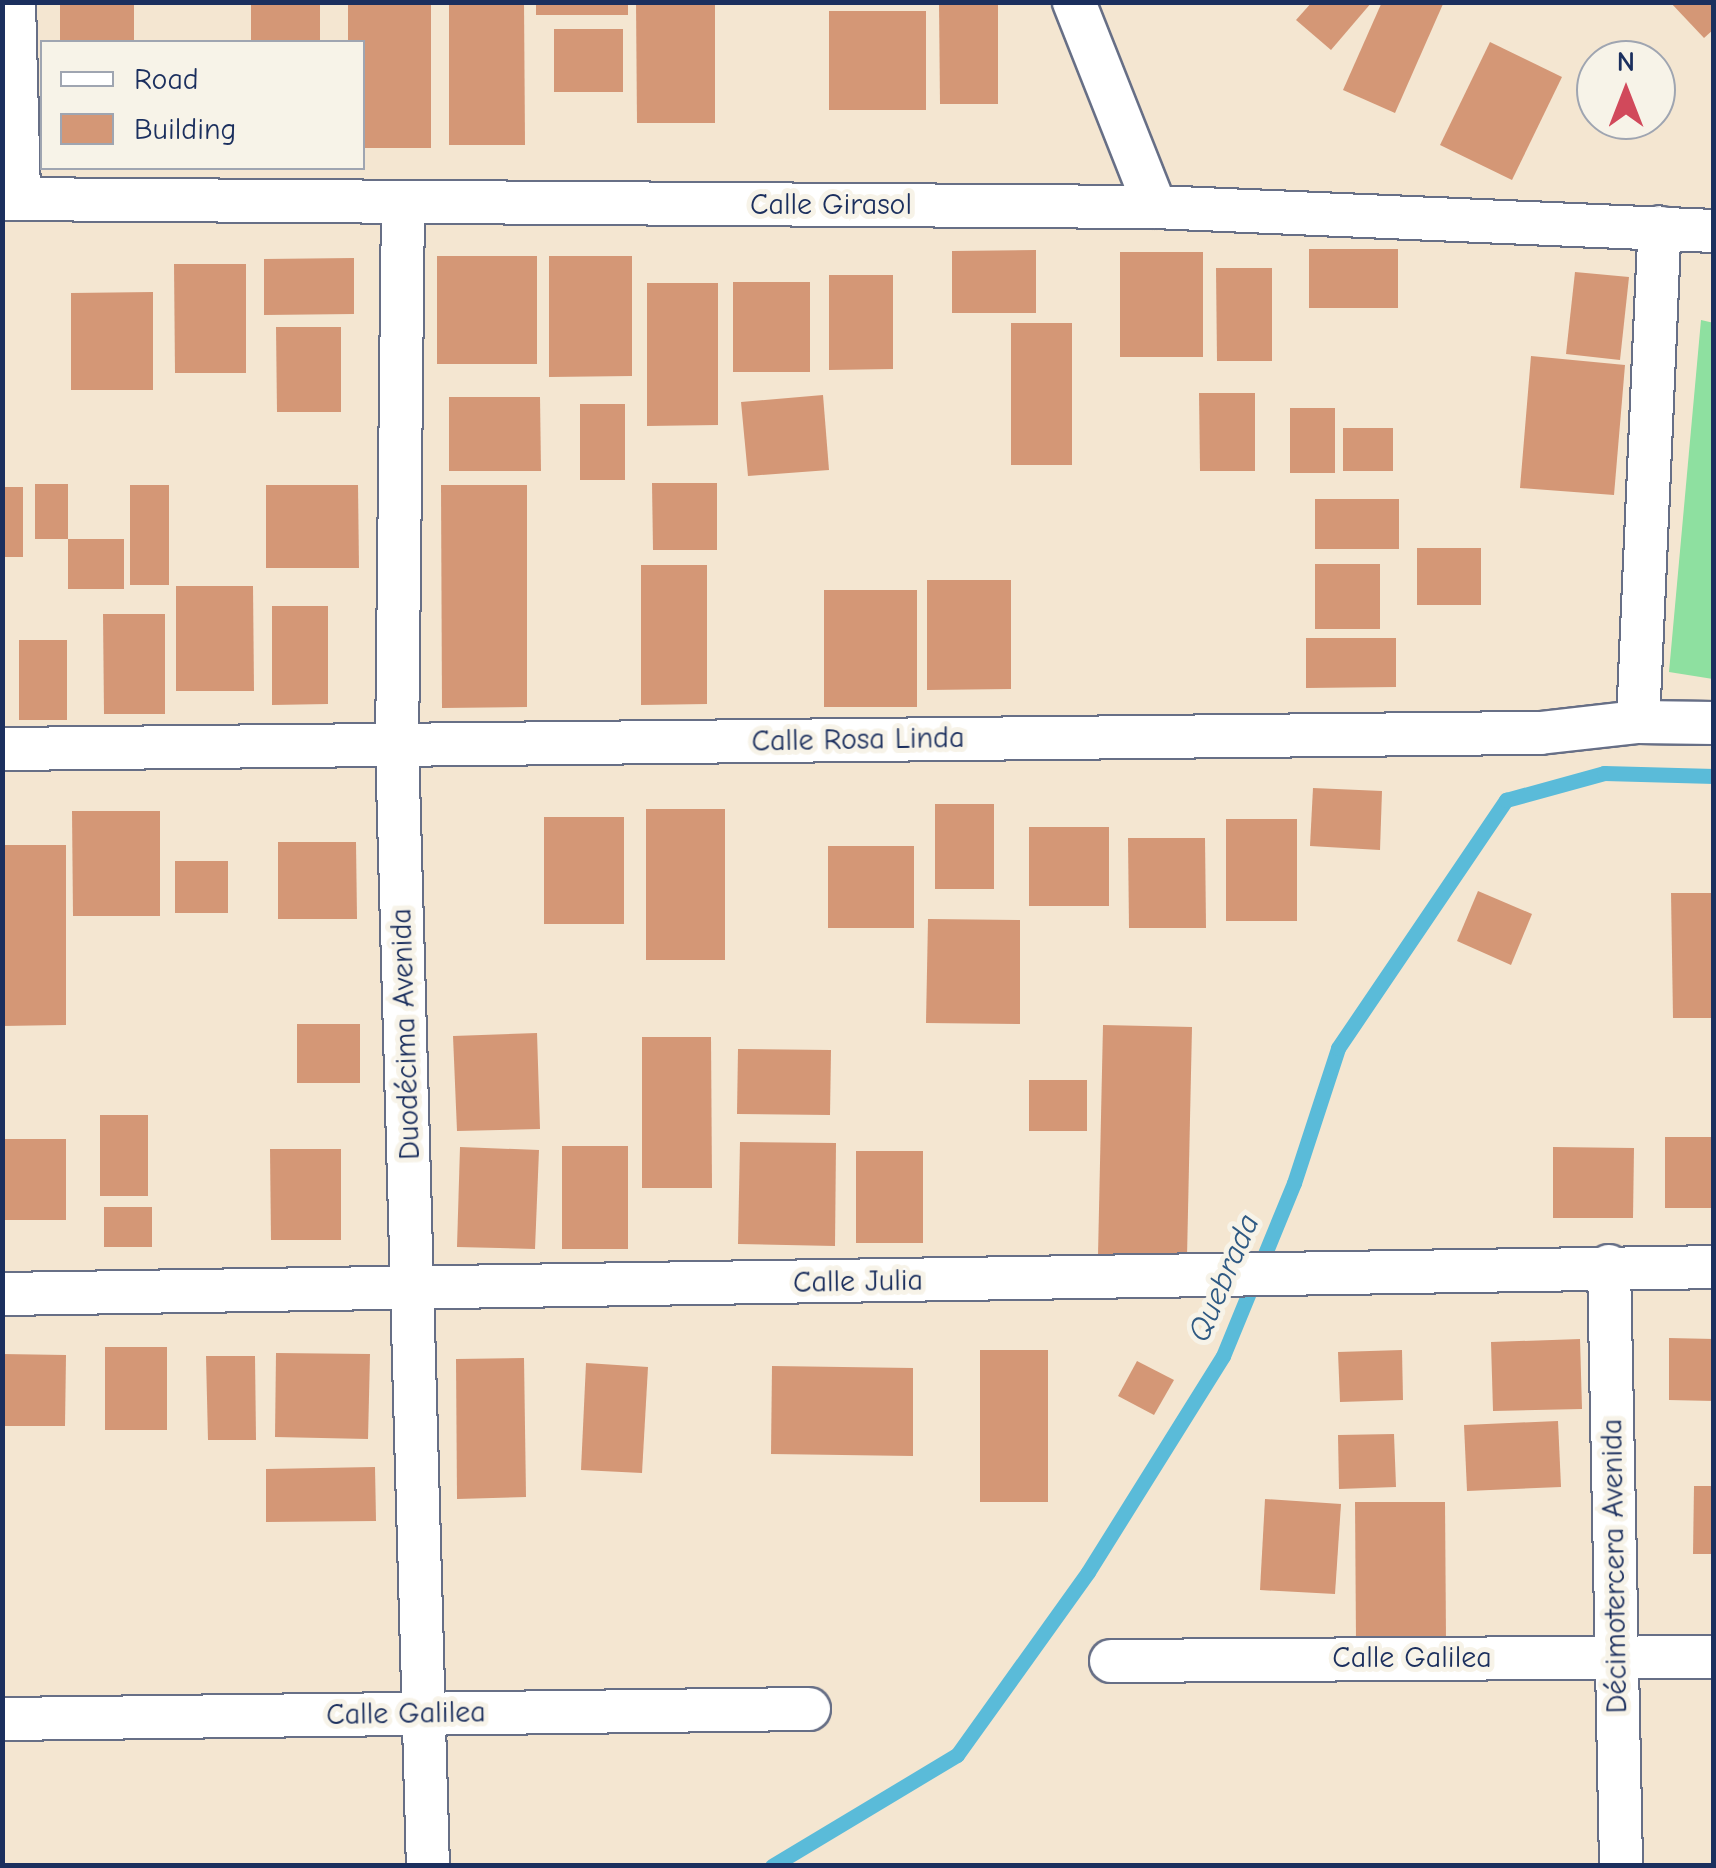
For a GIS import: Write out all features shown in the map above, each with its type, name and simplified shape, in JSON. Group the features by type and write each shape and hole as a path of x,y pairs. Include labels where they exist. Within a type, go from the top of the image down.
{"street":[{"path":"11,199 14,2"},
{"path":"1074,2 1155,207"},
{"name":"Calle Girasol","path":"11,199 1155,207 1714,231"},
{"name":"Duodécima Avenida","path":"403,202 398,745 428,1714 428,1866"},
{"path":"1638,722 1660,227"},
{"name":"Calle Rosa Linda","path":"2,748 1540,732 1638,722 1714,723"},
{"name":"Calle Julia","path":"2,1294 414,1291 1610,1266 1714,1268"},
{"name":"Décimotercera Avenida","path":"1610,1266 1620,1866"},
{"name":"Calle Galilea","path":"1111,1661 1714,1656"},
{"name":"Calle Galilea","path":"2,1719 809,1708"}],"green space":[{"path":"1701,320 1714,323 1713,679 1669,672"}],"building":[{"path":"60,2 134,2 134,40 60,40"},
{"path":"251,2 320,2 320,40 251,40"},
{"path":"348,2 431,2 431,148 365,148 365,40 348,40"},
{"path":"449,2 524,2 525,145 449,145"},
{"path":"536,2 628,2 628,15 536,15"},
{"path":"636,2 715,2 715,123 637,123"},
{"path":"939,2 998,2 998,104 940,104"},
{"path":"1312,2 1372,2 1331,50 1296,20"},
{"path":"1382,2 1443,4 1395,113 1343,90"},
{"path":"1670,2 1714,2 1714,29 1704,38"},
{"path":"829,11 926,11 926,110 829,110"},
{"path":"554,29 623,29 623,92 554,92"},
{"path":"1490,42 1562,77 1512,180 1440,145"},
{"path":"1309,249 1398,249 1398,308 1309,308"},
{"path":"1036,250 1036,313 952,313 952,251"},
{"path":"1120,252 1203,252 1203,357 1120,357"},
{"path":"437,256 537,256 537,364 437,364"},
{"path":"549,256 632,256 632,376 549,377"},
{"path":"354,258 354,314 264,315 264,259"},
{"path":"174,264 246,264 246,373 175,373"},
{"path":"1216,268 1272,268 1272,361 1217,361"},
{"path":"1575,272 1629,277 1620,360 1566,354"},
{"path":"829,275 893,275 893,369 829,370"},
{"path":"733,282 810,282 810,372 733,372"},
{"path":"647,283 718,283 718,425 647,426"},
{"path":"153,292 153,390 71,390 71,293"},
{"path":"1011,323 1072,323 1072,465 1011,465"},
{"path":"276,327 341,327 341,412 277,412"},
{"path":"1531,356 1625,365 1614,495 1520,488"},
{"path":"1199,393 1255,393 1255,471 1200,471"},
{"path":"823,395 829,470 748,476 741,402"},
{"path":"449,397 540,397 541,471 449,471"},
{"path":"580,404 625,404 625,480 580,480"},
{"path":"1290,408 1335,408 1335,473 1290,473"},
{"path":"1343,428 1393,428 1393,471 1343,471"},
{"path":"652,483 717,483 717,550 653,550"},
{"path":"35,484 68,484 68,539 35,539"},
{"path":"130,485 169,485 169,585 130,585"},
{"path":"266,485 358,485 359,568 266,568"},
{"path":"441,485 527,485 527,707 442,708"},
{"path":"2,487 23,487 23,557 2,557"},
{"path":"1315,499 1399,499 1399,549 1315,549"},
{"path":"68,539 124,539 124,589 68,589"},
{"path":"1417,548 1481,548 1481,605 1417,605"},
{"path":"1315,564 1380,564 1380,629 1315,629"},
{"path":"641,565 707,565 707,704 641,705"},
{"path":"927,580 1011,580 1011,689 927,690"},
{"path":"176,586 253,586 254,691 176,691"},
{"path":"824,590 917,590 917,707 824,707"},
{"path":"272,606 328,606 328,704 272,705"},
{"path":"103,614 165,614 165,714 104,714"},
{"path":"1306,638 1396,638 1396,687 1306,688"},
{"path":"19,640 67,640 67,720 19,720"},
{"path":"1313,788 1382,791 1380,850 1310,846"},
{"path":"935,804 994,804 994,889 935,889"},
{"path":"646,809 725,809 725,960 646,960"},
{"path":"72,811 160,811 160,916 73,916"},
{"path":"544,817 624,817 624,924 544,924"},
{"path":"1226,819 1297,819 1297,921 1226,921"},
{"path":"1029,827 1109,827 1109,906 1029,906"},
{"path":"1128,838 1205,838 1206,928 1129,928"},
{"path":"278,842 356,842 357,919 278,919"},
{"path":"2,845 66,845 66,1025 2,1026"},
{"path":"828,846 914,846 914,928 828,928"},
{"path":"175,861 228,861 228,913 175,913"},
{"path":"1478,891 1532,914 1511,965 1457,941"},
{"path":"1671,893 1714,893 1714,1018 1673,1018"},
{"path":"928,919 1020,920 1020,1024 926,1023"},
{"path":"297,1024 360,1024 360,1083 297,1083"},
{"path":"1103,1025 1192,1027 1187,1257 1098,1255"},
{"path":"537,1033 540,1129 457,1131 453,1036"},
{"path":"642,1037 711,1037 712,1188 642,1188"},
{"path":"738,1049 831,1050 830,1115 737,1114"},
{"path":"1029,1080 1087,1080 1087,1131 1029,1131"},
{"path":"100,1115 148,1115 148,1196 100,1196"},
{"path":"1665,1137 1714,1137 1714,1208 1665,1208"},
{"path":"2,1139 66,1139 66,1220 2,1220"},
{"path":"740,1142 836,1143 835,1246 738,1244"},
{"path":"562,1146 628,1146 628,1249 562,1249"},
{"path":"460,1147 539,1150 535,1249 457,1247"},
{"path":"1553,1147 1634,1148 1633,1218 1553,1218"},
{"path":"270,1149 341,1149 341,1240 271,1240"},
{"path":"856,1151 923,1151 923,1243 856,1243"},
{"path":"104,1207 152,1207 152,1247 104,1247"},
{"path":"1669,1338 1714,1339 1714,1401 1669,1400"},
{"path":"1580,1339 1582,1409 1493,1411 1491,1342"},
{"path":"105,1347 167,1347 167,1430 105,1430"},
{"path":"980,1350 1048,1350 1048,1502 980,1502"},
{"path":"1402,1350 1403,1400 1340,1402 1338,1352"},
{"path":"276,1353 370,1354 368,1439 275,1437"},
{"path":"2,1354 66,1355 65,1426 2,1426"},
{"path":"206,1356 255,1356 256,1440 208,1440"},
{"path":"524,1358 526,1497 457,1499 456,1359"},
{"path":"1137,1361 1174,1380 1154,1415 1118,1396"},
{"path":"586,1363 648,1367 642,1473 581,1470"},
{"path":"772,1366 913,1368 913,1456 771,1454"},
{"path":"1558,1421 1561,1487 1467,1491 1464,1425"},
{"path":"1394,1434 1396,1487 1339,1489 1338,1435"},
{"path":"375,1467 376,1521 266,1522 266,1469"},
{"path":"1694,1486 1714,1486 1714,1554 1693,1554"},
{"path":"1265,1499 1341,1504 1335,1594 1260,1590"},
{"path":"1355,1502 1445,1502 1446,1638 1356,1639"}],"waterway":[{"name":"Quebrada","path":"772,1866 957,1755 1088,1572 1223,1356 1294,1183 1338,1048 1506,800 1604,773 1714,776"}]}
